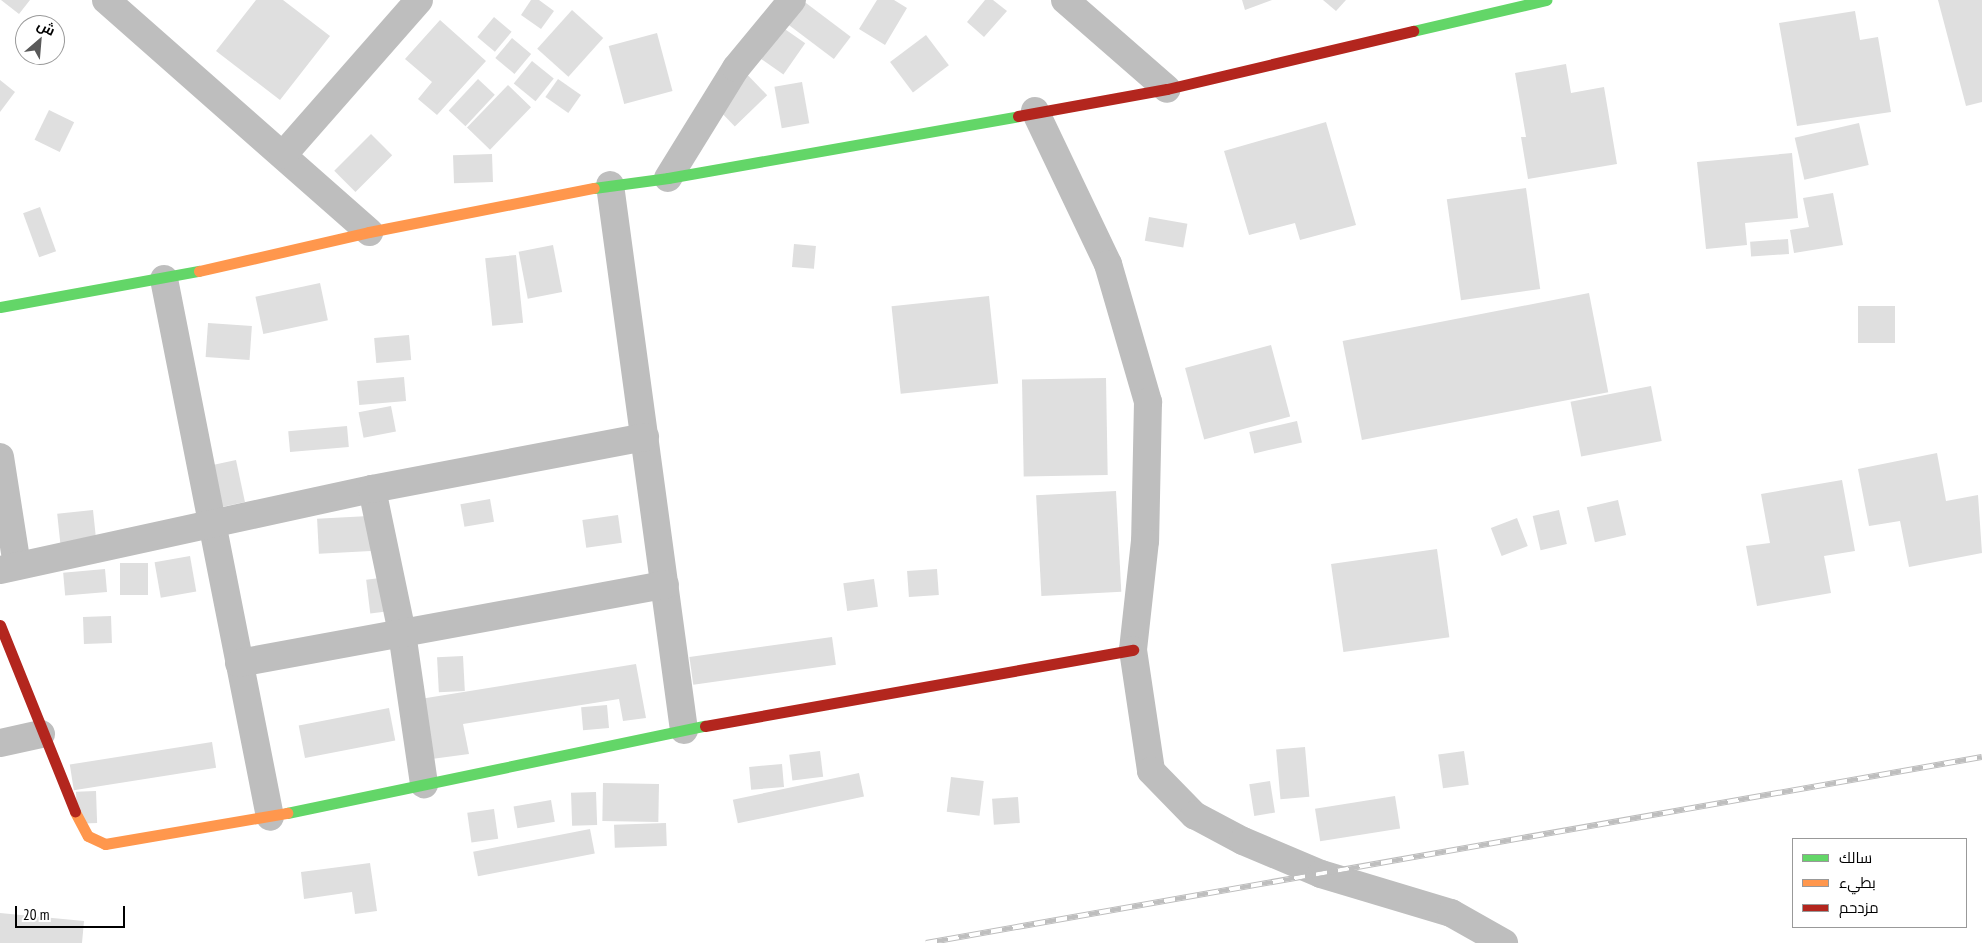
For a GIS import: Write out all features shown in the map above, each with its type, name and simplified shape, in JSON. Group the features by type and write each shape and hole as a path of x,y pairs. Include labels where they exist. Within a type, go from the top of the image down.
{"street":[{"path":"106,0 369,232"},
{"path":"283,155 419,0"},
{"path":"668,178 736,68 792,0"},
{"path":"1065,0 1168,89"},
{"path":"2,304 164,279 369,232 610,185 668,178 1035,111 1168,89 1546,0"},
{"path":"1035,111 1108,264 1148,402 1144,541 1133,650 1151,771 1194,815 1321,874 1451,913 1504,943"},
{"path":"610,185 684,730"},
{"path":"164,279 214,524 239,664 270,817"},
{"path":"0,457 8,568 372,489 644,437"},
{"path":"372,489 402,633 424,784"},
{"path":"239,664 665,585"},
{"path":"0,625 41,734 80,824 94,841 124,843 270,817 684,730 1133,650"},
{"path":"0,742 41,734"}],"building":[{"path":"1,0 30,0 19,14"},
{"path":"256,0 283,0 330,36 280,100 216,51"},
{"path":"531,0 539,0 554,11 541,29 521,15"},
{"path":"802,0 851,37 834,59 785,22"},
{"path":"877,0 894,0 907,8 885,45 859,29"},
{"path":"985,0 993,0 1007,11 984,37 967,22"},
{"path":"1242,0 1272,0 1245,10"},
{"path":"1323,0 1346,0 1336,11"},
{"path":"1938,0 1982,0 1982,102 1966,106"},
{"path":"572,10 603,38 568,77 537,49"},
{"path":"1855,11 1860,40 1878,37 1891,112 1797,126 1779,23"},
{"path":"494,17 512,32 495,52 477,37"},
{"path":"440,20 486,61 437,115 418,99 432,82 405,59"},
{"path":"779,25 805,43 783,74 757,56"},
{"path":"657,33 673,91 624,104 609,46"},
{"path":"926,35 949,65 913,92 890,62"},
{"path":"512,38 531,54 514,74 495,58"},
{"path":"532,61 554,79 536,101 514,84"},
{"path":"1566,64 1571,93 1604,87 1617,164 1528,179 1521,137 1526,137 1515,73"},
{"path":"738,65 767,95 735,126 706,96"},
{"path":"478,79 495,95 465,126 449,110"},
{"path":"558,79 581,95 568,113 545,97"},
{"path":"0,80 15,92 0,112"},
{"path":"802,82 809,123 782,128 774,87"},
{"path":"508,85 531,107 490,150 467,127"},
{"path":"49,110 74,122 60,152 35,140"},
{"path":"1326,122 1356,225 1300,240 1295,223 1249,235 1224,151"},
{"path":"1859,123 1869,165 1804,180 1795,138"},
{"path":"371,134 392,155 355,192 334,171"},
{"path":"1792,153 1798,218 1745,223 1747,245 1706,249 1697,162"},
{"path":"492,154 493,182 454,183 453,155"},
{"path":"1526,188 1540,289 1461,300 1447,199"},
{"path":"1833,193 1843,245 1794,253 1790,230 1809,227 1803,198"},
{"path":"40,207 56,251 39,257 23,213"},
{"path":"1149,217 1187,224 1183,247 1145,241"},
{"path":"1788,239 1789,254 1751,257 1750,242"},
{"path":"794,244 816,246 814,269 792,267"},
{"path":"553,245 562,292 528,299 519,252"},
{"path":"516,255 523,323 492,326 485,258"},
{"path":"320,283 328,320 263,334 255,297"},
{"path":"1589,293 1608,392 1362,440 1343,341"},
{"path":"989,296 998,384 901,394 892,306"},
{"path":"1858,306 1895,306 1895,343 1858,343"},
{"path":"208,323 252,326 250,360 206,357"},
{"path":"409,335 411,360 376,363 374,338"},
{"path":"1271,345 1290,416 1204,440 1185,368"},
{"path":"404,377 406,401 359,405 357,381"},
{"path":"1106,378 1108,475 1024,476 1022,379"},
{"path":"1651,386 1662,441 1581,457 1571,402"},
{"path":"391,406 396,432 364,438 359,412"},
{"path":"1297,421 1302,442 1254,453 1249,432"},
{"path":"347,426 349,447 290,452 288,431"},
{"path":"1937,453 1946,501 1978,495 1982,553 1909,567 1900,521 1869,526 1858,469"},
{"path":"236,460 245,502 208,510 199,468"},
{"path":"1842,480 1855,551 1824,556 1831,593 1757,606 1746,546 1770,543 1761,494"},
{"path":"1116,491 1121,592 1041,596 1036,495"},
{"path":"490,499 494,522 464,527 460,504"},
{"path":"1618,500 1626,535 1595,542 1587,507"},
{"path":"93,510 96,540 60,544 57,514"},
{"path":"1559,510 1567,544 1541,550 1533,516"},
{"path":"618,515 622,543 586,548 582,520"},
{"path":"369,516 371,551 319,554 317,519"},
{"path":"1517,518 1528,546 1502,556 1491,528"},
{"path":"1437,549 1449,637 1343,652 1331,564"},
{"path":"190,556 196,591 161,598 155,562"},
{"path":"120,563 148,563 148,595 120,595"},
{"path":"105,569 107,592 65,596 63,573"},
{"path":"937,569 939,595 909,597 907,571"},
{"path":"388,577 392,611 370,613 366,580"},
{"path":"874,579 878,607 847,611 843,583"},
{"path":"111,616 112,643 84,644 83,617"},
{"path":"832,637 836,665 693,685 689,657"},
{"path":"463,656 465,691 439,692 437,657"},
{"path":"636,664 646,718 623,721 619,699 463,724 469,754 424,760 414,700"},
{"path":"607,705 609,728 583,730 581,707"},
{"path":"389,708 395,740 305,758 299,726"},
{"path":"212,742 216,768 74,790 70,765"},
{"path":"1305,747 1309,797 1280,799 1276,750"},
{"path":"820,751 823,777 792,781 789,755"},
{"path":"1464,751 1469,785 1443,788 1438,755"},
{"path":"782,764 784,787 751,790 749,767"},
{"path":"859,773 864,796 738,823 733,800"},
{"path":"951,777 984,781 979,816 947,812"},
{"path":"1270,781 1275,813 1254,816 1249,784"},
{"path":"603,783 659,784 658,822 602,821"},
{"path":"96,791 97,823 77,824 76,792"},
{"path":"596,792 597,825 572,826 571,793"},
{"path":"1395,796 1400,829 1320,841 1315,809"},
{"path":"1018,797 1020,823 994,825 992,799"},
{"path":"551,800 555,822 517,828 514,807"},
{"path":"494,809 498,839 471,842 467,813"},
{"path":"666,823 667,846 615,848 614,825"},
{"path":"590,829 595,854 478,876 473,852"},
{"path":"370,863 377,911 355,914 352,892 304,899 301,872"},
{"path":"0,913 84,921 82,943 0,943"}],"railway":[{"path":"926,943 1982,757"}],"traffic: fast":[{"path":"1413,31 1546,0"},
{"path":"594,188 668,178 1018,116"},
{"path":"0,307 199,271"},
{"path":"287,813 705,726"}],"traffic: slow":[{"path":"199,271 369,232 594,188"},
{"path":"75,812 88,836 105,844 287,813"}],"traffic: jam":[{"path":"1018,116 1167,89 1413,31"},
{"path":"0,625 75,812"},
{"path":"705,726 1133,650"}]}
